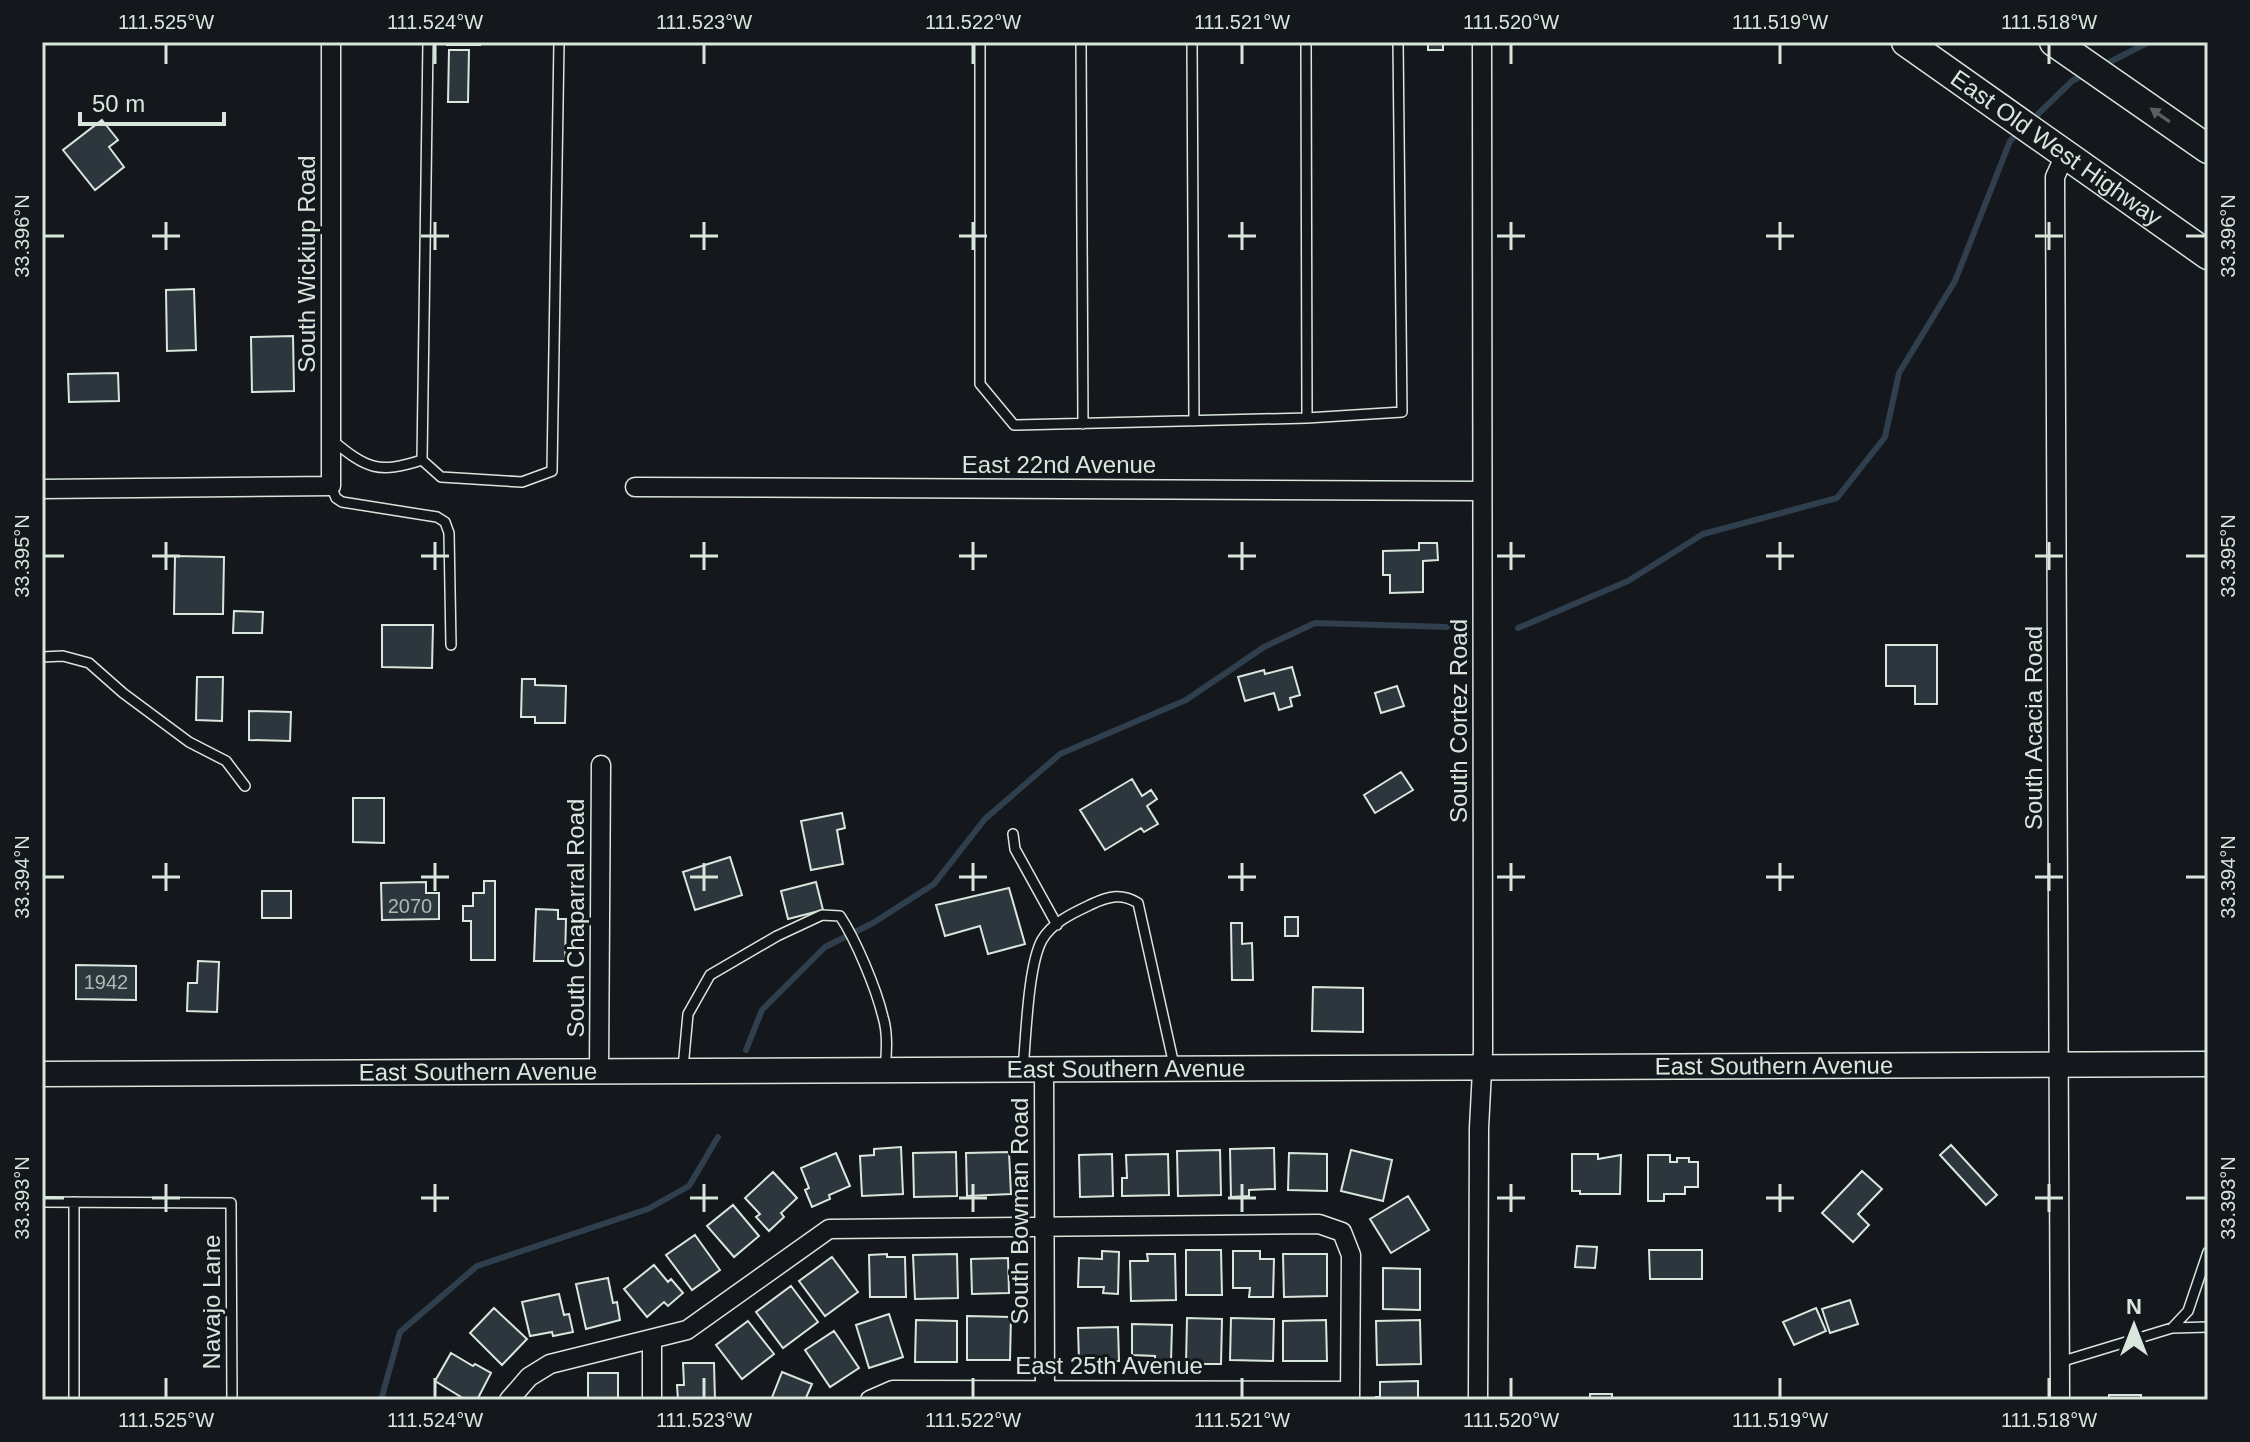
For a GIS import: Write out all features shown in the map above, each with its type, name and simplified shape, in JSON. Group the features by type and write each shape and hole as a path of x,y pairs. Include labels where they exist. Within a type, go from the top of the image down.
{"main road":[{"name":"East Old West Highway","path":"1906,42 2208,255"},
{"path":"2054,42 2208,149"}],"street":[{"name":"South Wickiup Road","path":"331,42 331,486"},
{"name":"South Cortez Road","path":"1478,1400 1483,1051 1482,42"},
{"name":"South Acacia Road","path":"2060,1400 2055,177 2065,155"},
{"path":"42,489 331,486"},
{"name":"East 22nd Avenue","path":"635,487 1482,491"},
{"name":"South Chaparral Road","path":"599,1071 601,765"},
{"name":"East Southern Avenue","path":"42,1074 2208,1064"},
{"name":"South Bowman Road","path":"1033,1069 1044,1227 1045,1395"},
{"path":"511,1396 529,1377 550,1364 687,1330 829,1229 1319,1224 1342,1232 1351,1255 1350,1395"},
{"path":"652,1340 652,1400"},
{"name":"East 25th Avenue","path":"870,1400 893,1390 1045,1395 1350,1395"}],"lane":[{"path":"428,42 422,460 441,477 522,482 552,471 559,42"},
{"path":"980,42 980,384 1014,425 1307,418 1402,412 1398,42"},
{"path":"1081,42 1083,424"},
{"path":"1192,42 1194,421"},
{"path":"1306,42 1307,418"},
{"path":"331,440 361,464 394,469 422,460"},
{"path":"331,486 336,498 342,502 437,517 445,522 449,533 451,645"},
{"path":"42,657 63,656 89,663 123,693 189,742 226,761 245,786"},
{"path":"1013,834 1015,849 1057,925"},
{"path":"1033,1069 1030,993 1043,939 1067,916 1103,899 1126,895 1138,903 1175,1069"},
{"path":"682,1071 688,1014 710,975 777,936 822,915 840,916 850,930 884,1018 887,1045 885,1070"},
{"path":"42,1202 74,1202 74,1400"},
{"name":"Navajo Lane","path":"74,1202 231,1203 232,1400"},
{"path":"2172,1328 2188,1311 2208,1252"},
{"path":"2060,1362 2172,1328 2208,1327"}],"building":[{"path":"447,42 480,42 480,45 447,45"},
{"path":"1428,42 1443,42 1443,50 1428,50"},
{"path":"449,50 469,50 468,102 448,102"},
{"path":"102,120 118,140 109,147 124,167 95,190 63,150"},
{"path":"194,289 196,350 167,351 166,290"},
{"path":"293,336 294,391 252,392 251,337"},
{"path":"118,373 119,401 69,402 68,374"},
{"path":"1419,543 1437,543 1438,560 1423,561 1423,592 1390,593 1390,575 1383,575 1383,551 1419,550"},
{"path":"175,556 224,557 223,614 174,614"},
{"path":"234,611 263,612 262,633 233,633"},
{"path":"382,625 433,625 432,668 382,667"},
{"path":"1886,645 1937,645 1937,704 1915,704 1915,686 1886,686"},
{"path":"1292,667 1300,695 1290,698 1292,706 1279,710 1274,693 1245,701 1238,677"},
{"path":"197,677 223,677 222,721 196,720"},
{"path":"522,679 535,679 535,685 566,686 565,723 535,723 535,717 521,717"},
{"path":"1397,686 1404,706 1381,713 1375,693"},
{"path":"249,711 291,712 290,741 249,740"},
{"path":"1401,772 1413,790 1375,813 1364,795"},
{"path":"1132,779 1142,796 1151,790 1157,799 1147,806 1158,824 1144,832 1141,828 1105,850 1080,810"},
{"path":"353,798 384,798 384,843 353,842"},
{"path":"842,813 845,828 837,830 843,864 811,870 801,821"},
{"path":"730,857 742,895 695,910 683,872"},
{"path":"484,881 495,881 495,960 471,960 471,921 463,921 463,906 473,906 473,893 484,893"},
{"path":"426,882 426,893 439,893 439,919 382,920 381,883"},
{"path":"816,882 823,910 788,919 781,891"},
{"path":"1009,888 1025,944 988,954 980,926 945,936 936,905"},
{"path":"262,891 291,891 291,918 262,918"},
{"path":"536,909 558,910 558,919 566,919 565,961 534,961"},
{"path":"1285,917 1298,917 1298,936 1285,936"},
{"path":"1231,923 1242,923 1242,944 1252,943 1253,980 1232,980"},
{"path":"198,961 219,962 217,1012 187,1011 188,983 197,983"},
{"path":"76,965 136,966 136,1000 76,999"},
{"path":"1313,987 1363,988 1363,1032 1312,1031"},
{"path":"1951,1145 1997,1195 1986,1205 1940,1155"},
{"path":"901,1147 903,1194 862,1196 860,1156 874,1155 874,1149"},
{"path":"1274,1148 1275,1189 1249,1190 1249,1196 1231,1197 1230,1149"},
{"path":"1220,1150 1221,1195 1178,1196 1177,1151"},
{"path":"1351,1150 1392,1160 1383,1201 1341,1191"},
{"path":"956,1152 957,1196 914,1197 913,1153"},
{"path":"1009,1152 1011,1194 967,1196 966,1153"},
{"path":"836,1153 850,1186 812,1207 801,1168"},
{"path":"1289,1153 1327,1154 1327,1191 1288,1190"},
{"path":"1112,1154 1113,1196 1080,1197 1079,1155"},
{"path":"1168,1154 1169,1195 1122,1196 1122,1178 1127,1178 1126,1155"},
{"path":"1572,1154 1598,1154 1598,1159 1621,1155 1620,1194 1580,1194 1580,1191 1572,1191"},
{"path":"1648,1155 1670,1155 1670,1162 1677,1162 1677,1158 1689,1158 1689,1162 1698,1162 1698,1187 1685,1187 1685,1194 1664,1194 1664,1201 1648,1201"},
{"path":"1862,1171 1882,1189 1858,1214 1869,1225 1853,1242 1822,1213"},
{"path":"773,1172 797,1198 781,1213 784,1217 769,1231 756,1217 760,1214 745,1198"},
{"path":"1408,1196 1429,1230 1391,1253 1370,1219"},
{"path":"733,1205 759,1236 734,1257 707,1226"},
{"path":"695,1235 720,1270 692,1290 666,1255"},
{"path":"1577,1246 1597,1247 1595,1268 1575,1267"},
{"path":"1186,1250 1221,1250 1222,1295 1186,1295"},
{"path":"1649,1250 1702,1250 1702,1279 1650,1279"},
{"path":"1102,1251 1119,1252 1118,1294 1103,1293 1104,1287 1078,1287 1079,1258 1102,1259"},
{"path":"1233,1251 1260,1251 1260,1259 1274,1259 1273,1297 1249,1297 1250,1288 1233,1288"},
{"path":"887,1254 887,1257 905,1257 906,1297 870,1297 869,1255"},
{"path":"957,1254 958,1298 915,1299 913,1255"},
{"path":"1147,1254 1175,1254 1176,1300 1131,1301 1130,1261 1148,1261"},
{"path":"1283,1254 1327,1254 1327,1296 1284,1297"},
{"path":"832,1257 858,1292 825,1316 799,1281"},
{"path":"1008,1258 1009,1293 972,1294 971,1259"},
{"path":"654,1265 668,1282 671,1279 683,1293 668,1306 664,1302 647,1317 624,1289"},
{"path":"1383,1268 1420,1269 1420,1310 1383,1309"},
{"path":"608,1278 620,1320 586,1329 576,1284"},
{"path":"791,1286 818,1322 783,1348 756,1312"},
{"path":"559,1294 564,1315 569,1314 573,1332 530,1336 522,1302"},
{"path":"1850,1300 1858,1324 1830,1333 1822,1309"},
{"path":"494,1308 527,1339 502,1365 470,1333"},
{"path":"1816,1308 1826,1331 1794,1345 1783,1322"},
{"path":"889,1314 903,1357 869,1368 856,1325"},
{"path":"967,1316 1011,1317 1010,1360 967,1360"},
{"path":"1187,1318 1222,1319 1221,1364 1186,1364"},
{"path":"1231,1318 1274,1319 1273,1361 1230,1360"},
{"path":"916,1320 957,1321 957,1362 915,1362"},
{"path":"1326,1320 1327,1361 1283,1361 1283,1321"},
{"path":"1420,1320 1421,1364 1377,1365 1376,1321"},
{"path":"748,1321 774,1354 742,1379 716,1345"},
{"path":"1132,1324 1172,1325 1171,1362 1155,1362 1155,1356 1132,1355"},
{"path":"1118,1327 1119,1361 1079,1362 1078,1328"},
{"path":"834,1331 859,1368 830,1387 805,1350"},
{"path":"451,1353 491,1373 477,1400 466,1400 435,1381"},
{"path":"683,1363 714,1363 715,1400 678,1400 677,1385 684,1385"},
{"path":"782,1372 812,1384 805,1400 771,1400"},
{"path":"588,1373 618,1373 618,1400 588,1400"},
{"path":"1418,1381 1418,1400 1376,1400 1380,1397 1380,1382"},
{"path":"1590,1394 1612,1394 1612,1400 1590,1400"},
{"path":"2109,1395 2141,1395 2141,1400 2109,1400"}],"waterway":[{"path":"2102,66 2149,42"},
{"path":"2030,122 2072,81 2085,74"},
{"path":"1518,628 1628,581 1703,534 1837,498 1885,437 1899,373 1955,281 2010,141 2019,132"},
{"path":"746,1050 762,1010 825,947 873,923 934,884 985,819 1060,754 1186,700 1264,647 1315,623 1447,627"},
{"path":"381,1400 400,1332 477,1266 648,1209 689,1186 718,1137"}]}
